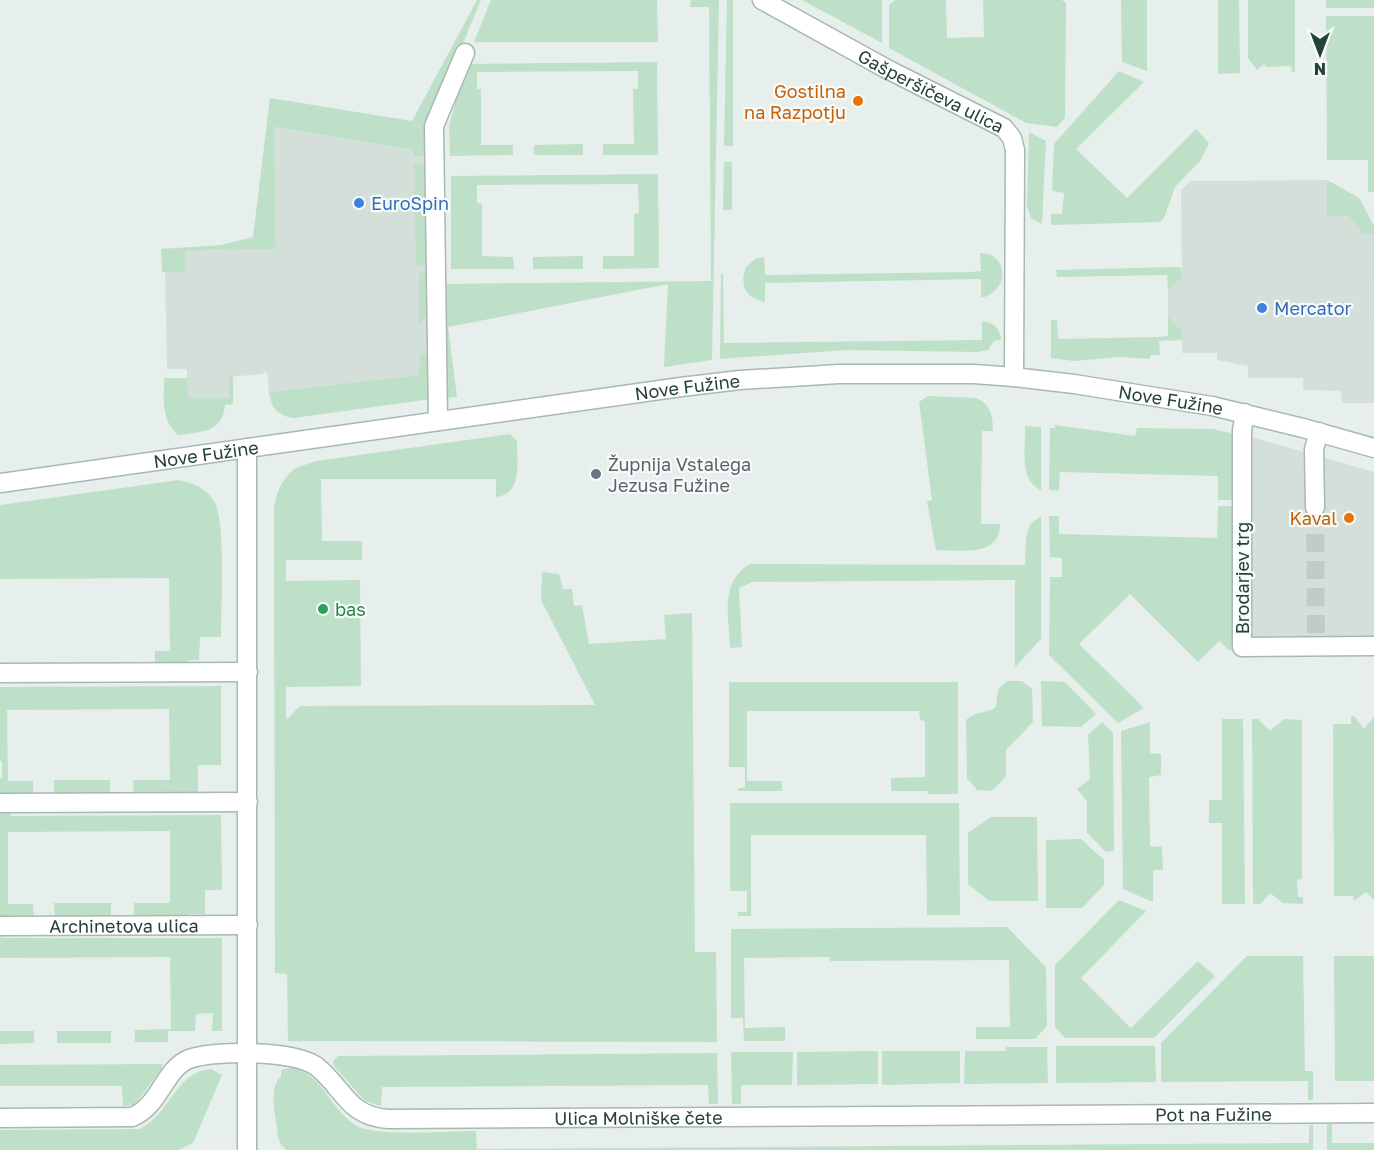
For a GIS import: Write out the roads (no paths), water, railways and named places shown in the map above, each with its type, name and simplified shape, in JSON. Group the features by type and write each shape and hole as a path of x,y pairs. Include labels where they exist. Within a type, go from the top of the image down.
{"street":[{"name":"Gašperšičeva ulica","path":"762,0 885,68 1004,129 1012,138 1015,150 1014,377"},
{"path":"438,421 434,126 465,53"},
{"name":"Nove Fužine","path":"0,483 681,387 775,377 894,373 974,374 1074,384 1245,413 1374,448"},
{"name":"Brodarjev trg","path":"1245,413 1242,430 1242,647 1374,646"},
{"path":"1315,507 1314,449 1319,432"},
{"path":"247,448 247,1150"},
{"path":"0,673 248,672"},
{"path":"0,803 248,802"},
{"name":"Archinetova ulica","path":"0,926 248,925"},
{"path":"0,1118 132,1117 147,1109 172,1073 187,1060 207,1055 248,1054"},
{"name":"Ulica Molniške čete","path":"248,1054 303,1059 323,1072 361,1112 376,1118 388,1119 1052,1114"},
{"name":"Pot na Fužine","path":"1052,1114 1374,1113"}],"tunnel":[{"path":"1315,507 1316,637"}],"place":[{"name":"Gostilna na Razpotju","path":"858,101"},
{"name":"EuroSpin","path":"359,203"},
{"name":"Mercator","path":"1262,308"},
{"name":"Župnija Vstalega Jezusa Fužine","path":"596,474"},
{"name":"Kaval","path":"1349,518"},
{"name":"bas","path":"323,609"}]}
